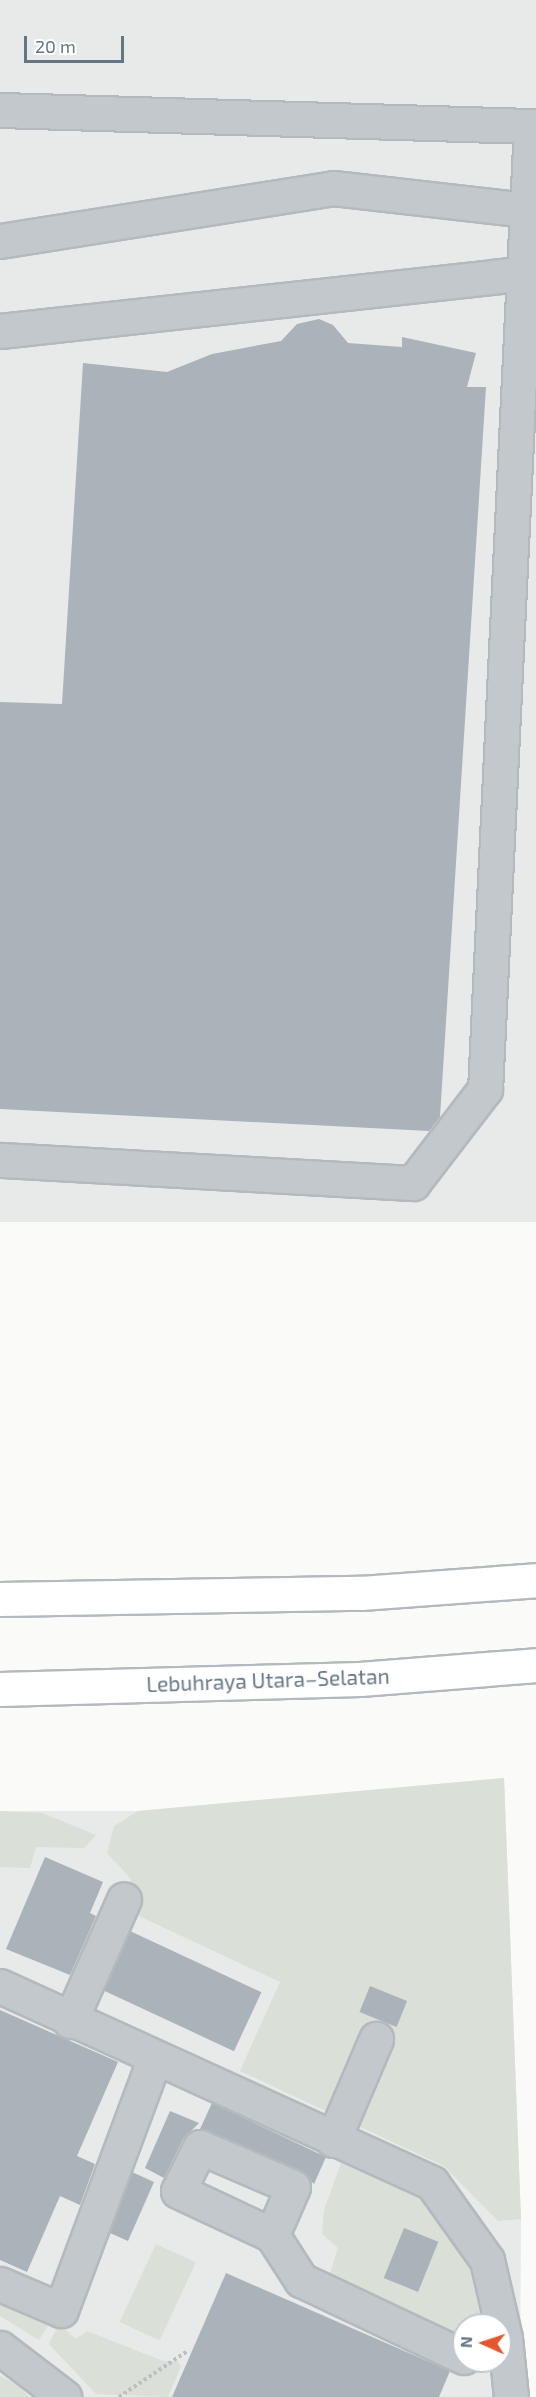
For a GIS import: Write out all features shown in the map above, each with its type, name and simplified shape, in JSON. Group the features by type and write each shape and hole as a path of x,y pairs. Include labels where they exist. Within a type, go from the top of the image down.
{"highway":[{"path":"0,1599 361,1593 536,1580"},
{"name":"Lebuhraya Utara–Selatan","path":"0,1689 360,1678 536,1665"}],"street":[{"path":"0,110 531,126 527,210 520,274 485,1089 413,1183 0,1160"},
{"path":"0,241 333,188 527,210"},
{"path":"0,331 520,274"},
{"path":"70,2021 124,1899"},
{"path":"0,1986 154,2060 432,2184 481,2244 510,2388"},
{"path":"333,2140 376,2039"},
{"path":"0,2284 61,2310 154,2060"},
{"path":"272,2235 301,2280 452,2351"},
{"path":"0,2348 64,2397"},
{"path":"489,2373 510,2388"}],"path":[{"path":"119,2397 189,2350"}],"shaded area":[{"path":"0,0 536,0 536,1222 0,1222"},
{"path":"504,1778 521,2219 520,2397 0,2397 0,1811 138,1811"},
{"path":"504,1778 521,2219 498,2221 444,2166 240,2071 280,1982 128,1911 131,1879 107,1853 114,1826 138,1811"},
{"path":"0,1811 42,1813 96,1835 84,1848 36,1847 30,1868 0,1867"},
{"path":"341,2163 430,2202 451,2220 479,2283 480,2313 452,2313 452,2338 327,2283 338,2248 322,2234 324,2210"},
{"path":"156,2244 196,2263 160,2341 120,2322"},
{"path":"0,2298 49,2324 39,2340 0,2316"},
{"path":"59,2324 76,2339 87,2331 163,2361 177,2361 181,2366 168,2397 96,2394 49,2344"},
{"path":"0,2376 17,2385 29,2397 0,2397"}],"building":[{"path":"319,319 333,325 348,343 402,347 402,337 476,353 467,387 486,387 440,1117 429,1131 0,1109 0,702 62,704 83,363 167,372 212,354 281,341 297,324"},
{"path":"45,1857 103,1882 90,1913 96,1916 70,1975 6,1949"},
{"path":"130,1931 261,1992 234,2051 103,1990"},
{"path":"370,1986 407,2001 397,2027 360,2012"},
{"path":"0,2010 118,2062 77,2156 95,2164 80,2205 60,2196 27,2272 0,2260"},
{"path":"212,2103 326,2157 314,2184 300,2170 200,2129"},
{"path":"170,2111 199,2123 183,2139 164,2178 145,2168"},
{"path":"132,2172 154,2182 128,2241 110,2233"},
{"path":"404,2228 438,2242 418,2292 384,2278"},
{"path":"226,2273 450,2371 439,2397 172,2397"}]}
